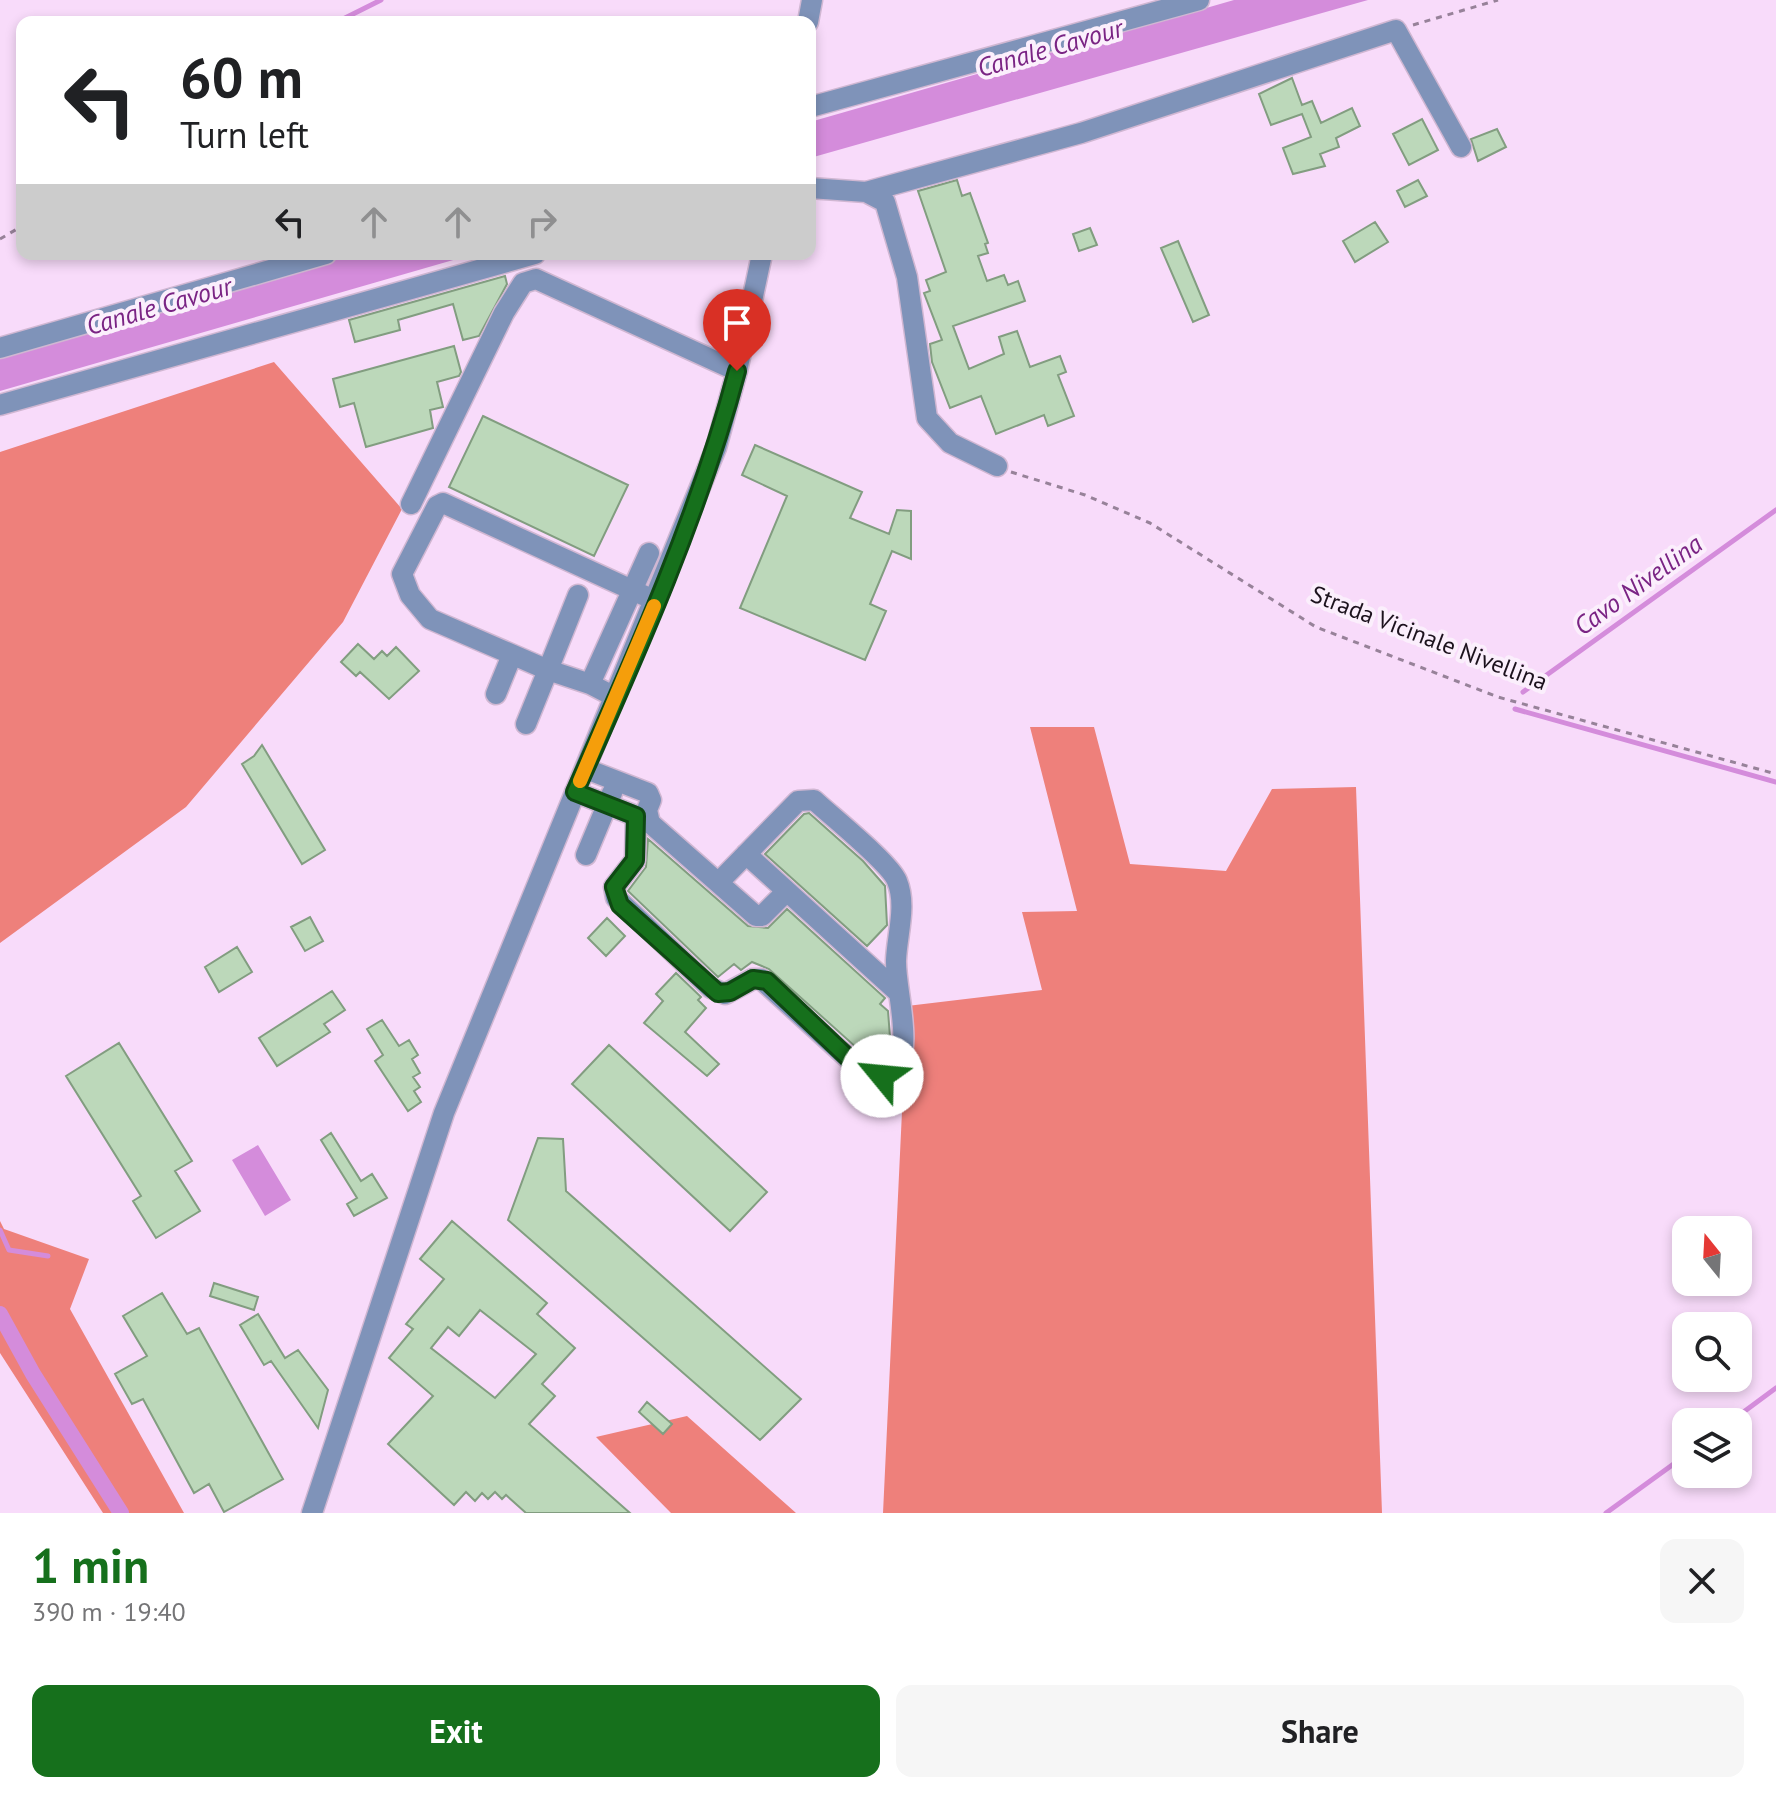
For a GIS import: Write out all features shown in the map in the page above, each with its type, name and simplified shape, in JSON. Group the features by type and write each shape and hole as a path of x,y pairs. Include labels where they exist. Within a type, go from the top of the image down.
{"street":[{"path":"816,105 1199,0"},
{"path":"816,188 866,192 1081,133 1396,30 1443,109 1461,147"},
{"path":"866,192 885,202 907,277 927,418 950,443 997,466"},
{"path":"0,348 305,260"},
{"path":"0,405 514,260"},
{"path":"312,1513 444,1113 716,448 737,371 761,260"},
{"path":"411,504 504,313 523,283 536,279 737,371"},
{"path":"615,697 430,619 410,595 402,574 437,506 450,506 656,601"},
{"path":"590,684 649,553"},
{"path":"526,724 578,595"},
{"path":"496,694 512,655"},
{"path":"586,769 648,793 651,800 647,810 650,823 756,916 762,916 786,892"},
{"path":"586,855 617,781"},
{"path":"575,792 636,816 639,822 635,860 614,887 616,898 718,993 730,992 753,979 767,981 872,1077 893,1073 900,1066 896,960 901,930 898,881 814,800 805,798 798,801 719,882"},
{"path":"746,854 899,993"}],"path":[{"path":"1396,30 1498,0"},
{"name":"Strada Vicinale Nivellina","path":"997,466 1085,495 1150,523 1217,561 1270,601 1316,627 1498,697 1776,774"}],"shaded area":[{"path":"1234,0 1368,0 816,156 816,120"},
{"path":"332,260 453,260 0,391 0,356"},
{"path":"274,362 402,509 343,622 186,807 0,943 0,452"},
{"path":"1030,727 1094,727 1130,864 1226,871 1272,789 1356,787 1382,1513 883,1513 907,1006 1042,990 1022,912 1077,911"},
{"path":"258,1145 291,1200 265,1216 232,1160"},
{"path":"0,1221 4,1229 89,1259 70,1309 184,1513 103,1513 0,1353"},
{"path":"687,1416 796,1513 671,1513 596,1437"}],"building":[{"path":"1292,78 1302,105 1312,101 1321,123 1352,108 1360,126 1336,138 1339,147 1320,154 1325,166 1293,174 1283,148 1311,137 1302,114 1271,125 1259,94"},
{"path":"1422,119 1438,150 1409,165 1393,134"},
{"path":"1497,129 1506,147 1478,161 1471,139"},
{"path":"957,180 962,196 970,193 988,243 985,244 988,253 978,256 987,281 1004,275 1008,285 1018,281 1025,301 953,326 969,369 1004,354 999,337 1017,331 1030,367 1060,356 1066,372 1058,375 1074,416 1048,426 1044,415 996,434 981,396 950,408 932,362 930,344 942,340 924,293 930,291 926,280 946,272 918,191"},
{"path":"1418,180 1427,196 1405,207 1397,191"},
{"path":"1375,222 1388,242 1355,262 1343,241"},
{"path":"1090,228 1097,245 1079,251 1073,234"},
{"path":"1178,241 1209,315 1193,322 1161,248"},
{"path":"505,276 507,284 479,336 463,340 453,304 398,320 400,330 355,342 349,320"},
{"path":"454,346 461,372 459,376 437,382 443,407 430,410 433,428 366,447 354,403 340,407 333,379"},
{"path":"483,416 628,485 594,556 449,487"},
{"path":"755,445 862,492 850,518 889,534 897,510 911,511 911,559 892,551 870,604 886,611 865,660 740,608 787,496 742,475"},
{"path":"358,644 374,659 382,651 387,656 396,647 419,671 389,699 360,672 356,676 341,662"},
{"path":"262,745 325,850 302,864 242,764 254,756"},
{"path":"809,813 863,861 885,886 887,925 867,946 765,854 804,814"},
{"path":"648,839 748,926 768,928 787,909 885,998 880,1004 888,1011 890,1037 868,1058 769,969 752,962 741,970 734,964 718,977 628,891 646,867"},
{"path":"310,917 323,941 305,951 291,927"},
{"path":"607,918 625,936 606,956 588,938"},
{"path":"237,947 252,972 219,992 205,967"},
{"path":"676,973 701,997 698,1000 706,1008 685,1032 719,1064 707,1076 644,1023 663,1001 656,994"},
{"path":"332,991 345,1010 324,1024 330,1032 277,1066 259,1038"},
{"path":"382,1020 399,1046 409,1040 418,1055 412,1059 420,1073 413,1077 420,1087 414,1091 421,1102 408,1111 375,1061 383,1055 367,1029"},
{"path":"119,1043 192,1161 175,1171 200,1211 156,1238 133,1201 141,1196 66,1076"},
{"path":"609,1045 767,1192 730,1231 572,1084"},
{"path":"331,1133 361,1181 372,1174 387,1198 354,1216 347,1204 357,1198 321,1140"},
{"path":"538,1138 563,1139 566,1191 801,1399 760,1440 508,1220"},
{"path":"452,1221 547,1303 537,1314 575,1348 542,1384 555,1396 529,1424 630,1513 526,1513 506,1495 502,1499 495,1492 488,1499 482,1493 475,1501 466,1492 454,1505 388,1444 433,1396 389,1358 413,1329 406,1324 444,1279 420,1259","holes":["480,1310 536,1354 495,1398 431,1348 448,1327 459,1336"]},
{"path":"214,1283 258,1297 254,1310 210,1296"},
{"path":"162,1293 187,1334 199,1328 283,1479 224,1512 209,1484 194,1493 143,1399 132,1404 115,1374 147,1356 123,1316"},
{"path":"258,1314 285,1358 298,1350 328,1390 318,1428 271,1361 264,1365 240,1325"},
{"path":"647,1402 672,1424 663,1434 639,1412"}],"waterway":[{"path":"349,16 381,0"},
{"name":"Cavo Nivellina","path":"1523,692 1776,510"},
{"name":"Cavo Nivellina","path":"1515,709 1776,782"},
{"name":"Cavo Nivellina","path":"0,1230 9,1250 48,1256"},
{"path":"0,1314 33,1374 121,1513"},
{"name":"Cavo Nivellina","path":"1749,1408 1776,1388"},
{"name":"Cavo Nivellina","path":"1606,1513 1672,1465"}],"slow traffic":[{"path":"580,781 654,606"}],"route":[{"path":"737,371 716,448 695,506 575,792 636,816 639,822 635,860 614,887 620,905 718,993 730,992 753,979 767,981 861,1070 872,1077 882,1076"}],"water label":[{"name":"Canale Cavour","path":"1050,48"},
{"name":"Canale Cavour","path":"159,306"}]}
